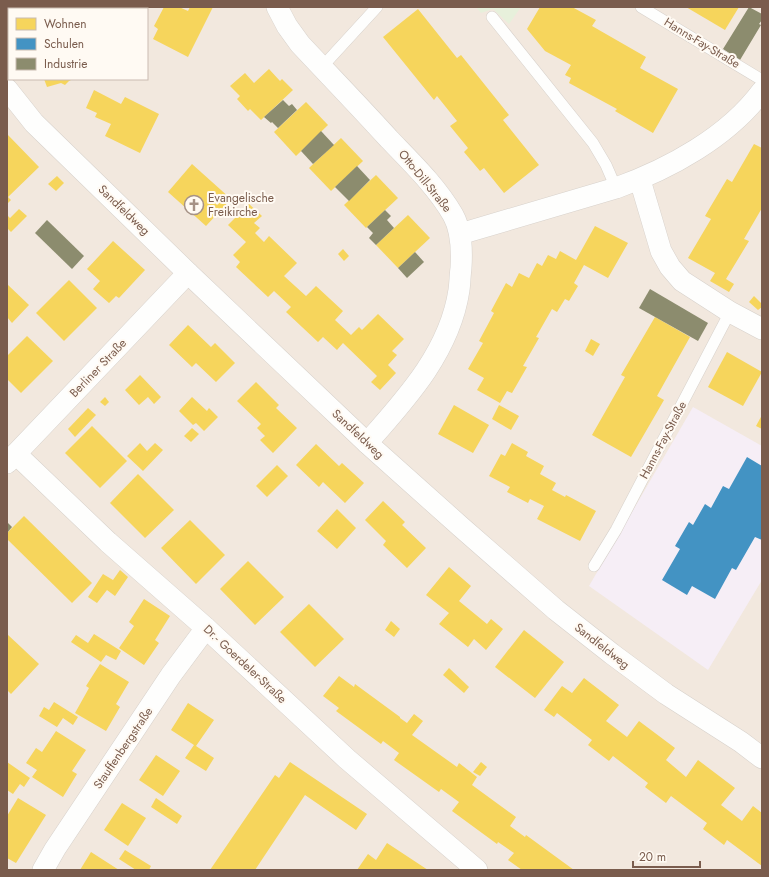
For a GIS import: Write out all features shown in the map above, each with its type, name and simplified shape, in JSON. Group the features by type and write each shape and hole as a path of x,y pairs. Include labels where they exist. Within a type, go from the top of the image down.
{"street":[{"name":"Otto-Dill-Straße","path":"277,7 287,26 300,44 422,174 440,196 453,216 460,234 461,262 459,290 449,329 438,352 410,393 367,443"},
{"name":"Sandfeldweg","path":"7,89 34,122 188,273 367,443 556,610 666,694 741,742 762,758"},
{"path":"460,234 640,180 701,146 741,114 762,91"},
{"path":"640,180 661,251 670,267 682,281 730,312 762,329"},
{"name":"Berliner Straße","path":"12,459 188,273"},
{"name":"Dr.- Goerdeler-Straße","path":"12,459 206,628 347,759 476,870"},
{"name":"Stauffenbergstraße","path":"43,870 55,849 167,681 206,628"},
{"name":"Sandfeldweg","path":"741,742 762,749"}],"lane":[{"path":"322,68 377,7"},
{"name":"Hanns-Fay-Straße","path":"641,7 762,80"},
{"path":"492,17 593,143 606,165 616,188"},
{"name":"Hanns-Fay-Straße","path":"594,566 616,530 730,312"}],"shaded area":[{"path":"7,7 762,7 762,870 7,870"},
{"path":"693,407 762,446 762,580 708,670 589,586"}],"green space":[{"path":"476,7 521,7 509,24 493,9 481,13"}],"building: Wohnen":[{"path":"164,7 179,7 188,11 190,7 213,7 188,57 153,39 158,29 154,26"},
{"path":"540,7 572,7 596,20 592,26 646,57 640,68 678,89 653,133 615,111 617,109 569,83 571,78 565,75 571,65 545,51 527,29"},
{"path":"686,7 739,7 725,30"},
{"path":"418,9 457,58 461,55 509,115 503,120 539,165 504,193 484,168 480,171 464,152 468,148 450,126 457,121 437,96 434,100 383,37"},
{"path":"269,69 280,81 282,79 293,90 261,120 250,109 248,111 237,99 240,96 230,86 245,73 254,83"},
{"path":"44,80 71,80 65,85 61,83 47,87"},
{"path":"94,90 121,104 125,97 159,114 140,153 105,136 111,124 95,117 97,113 86,108"},
{"path":"306,102 328,125 296,156 274,132"},
{"path":"7,134 39,167 8,197 11,200 7,204"},
{"path":"341,138 363,161 331,191 309,168"},
{"path":"754,144 762,148 762,208 744,239 749,241 726,279 734,284 729,292 710,281 715,273 688,258 711,219 705,216 727,179 732,182"},
{"path":"192,164 231,199 206,226 168,192"},
{"path":"376,175 398,198 366,228 344,205"},
{"path":"57,176 64,183 56,191 48,184"},
{"path":"249,204 262,216 254,223 260,228 255,233 264,242 269,236 297,263 284,276 306,296 316,286 343,311 335,320 351,335 359,327 362,330 378,314 404,339 392,351 397,355 388,365 396,373 380,390 371,382 377,376 343,343 337,350 323,337 318,342 286,312 291,307 274,291 268,297 236,267 240,262 233,255 246,242 228,225"},
{"path":"19,209 27,216 11,232 7,228 7,215 10,218"},
{"path":"408,215 430,238 398,268 376,245"},
{"path":"595,226 628,243 608,278 584,265 574,283 578,286 569,301 565,299 557,312 552,309 536,337 539,338 523,366 527,367 512,393 507,391 500,403 477,390 484,378 468,369 483,343 479,341 494,313 491,311 506,283 512,287 519,273 529,278 537,263 542,266 548,255 556,259 560,251 576,260"},
{"path":"113,241 145,270 119,298 116,296 109,303 93,289 100,281 87,269"},
{"path":"343,249 349,256 344,261 338,254"},
{"path":"69,280 97,308 64,341 36,313"},
{"path":"7,284 29,305 12,323 7,317"},
{"path":"754,296 762,304 762,307 758,310 749,302"},
{"path":"655,317 690,337 657,396 664,400 631,457 592,435 625,377 621,375"},
{"path":"188,325 211,347 215,343 235,363 216,382 196,363 192,367 169,345"},
{"path":"27,336 53,361 21,393 7,379 7,356"},
{"path":"591,339 600,344 593,356 585,351"},
{"path":"727,352 762,372 743,406 708,387"},
{"path":"140,375 161,397 154,404 148,397 139,405 125,390"},
{"path":"256,382 279,405 276,408 297,428 273,453 260,440 265,436 257,428 261,424 237,401"},
{"path":"105,397 109,402 105,406 100,402"},
{"path":"192,397 207,411 209,408 218,417 204,431 196,423 193,425 179,411"},
{"path":"454,405 489,425 473,453 438,434"},
{"path":"499,405 519,416 511,430 492,419"},
{"path":"88,408 96,415 75,437 68,429"},
{"path":"762,415 762,429 756,426"},
{"path":"92,426 127,461 100,488 65,453"},
{"path":"192,428 199,434 191,442 184,436"},
{"path":"140,443 147,451 155,443 163,450 143,471 127,456"},
{"path":"512,443 528,452 526,456 544,466 540,474 556,483 552,490 565,497 566,495 596,511 580,541 537,519 544,506 530,499 528,503 507,492 510,487 489,476 501,454 505,456"},
{"path":"316,444 339,466 342,463 364,483 345,503 323,482 319,487 296,465"},
{"path":"277,465 288,476 267,497 256,486"},
{"path":"138,474 174,510 145,538 110,503"},
{"path":"383,501 405,522 402,525 426,548 407,568 383,545 386,541 365,520"},
{"path":"337,509 356,528 337,549 317,531"},
{"path":"24,516 92,583 72,603 7,539 7,533"},
{"path":"190,520 225,555 196,584 161,548"},
{"path":"248,561 284,597 255,625 220,589"},
{"path":"449,567 471,586 459,601 487,624 491,619 503,629 486,650 474,639 468,647 439,624 449,613 426,595"},
{"path":"120,570 128,577 115,596 107,590 97,603 88,597 103,574 113,580"},
{"path":"144,599 170,616 155,640 159,643 144,665 119,648 134,626 129,622"},
{"path":"309,604 344,639 315,667 280,632"},
{"path":"391,621 400,629 394,637 385,630"},
{"path":"524,630 564,662 535,698 495,667"},
{"path":"7,634 39,664 11,694 7,690"},
{"path":"94,634 121,651 116,660 106,655 101,662 71,642 76,635 88,643"},
{"path":"100,664 129,682 116,704 120,707 106,731 75,713 89,688 86,686"},
{"path":"449,668 469,687 464,693 443,675"},
{"path":"339,676 354,687 355,684 407,723 414,714 423,721 412,735 457,767 459,763 477,777 472,785 516,817 510,826 525,837 526,835 574,870 522,870 508,860 514,853 498,842 497,844 452,811 459,802 441,789 439,792 394,760 399,753 383,741 381,744 336,711 339,708 323,696"},
{"path":"584,678 619,705 606,721 627,737 639,721 675,748 666,760 686,777 698,760 735,788 721,805 742,821 753,806 762,813 762,866 727,840 724,845 703,829 707,823 671,796 666,803 645,787 648,783 613,756 609,761 588,745 592,740 557,713 554,717 544,710 562,686 572,693"},
{"path":"54,702 78,717 73,725 63,718 57,727 39,716 44,707 49,710"},
{"path":"188,703 214,720 196,746 214,758 206,771 185,758 194,745 171,730"},
{"path":"56,731 86,750 72,771 77,774 63,797 32,777 37,770 26,763 36,748 42,752"},
{"path":"156,755 180,771 163,796 139,780"},
{"path":"7,762 30,778 24,787 20,784 13,794 7,790"},
{"path":"290,762 367,814 356,830 305,795 255,870 210,870 275,775 279,778"},
{"path":"481,762 487,767 480,776 473,772"},
{"path":"18,798 46,815 16,863 7,858 7,816"},
{"path":"156,798 182,816 177,824 151,807"},
{"path":"122,803 146,818 128,846 104,830"},
{"path":"387,843 428,870 357,870 368,854 376,860"},
{"path":"125,850 151,866 149,870 136,870 119,859"},
{"path":"91,852 119,870 80,870"}],"building: Schulen":[{"path":"747,457 762,466 762,540 755,537 736,570 732,568 715,599 692,586 687,595 662,580 680,549 675,546 689,522 693,525 705,504 711,508 723,486 729,489"}],"building: Industrie":[{"path":"749,7 762,14 762,20 759,24 761,25 740,60 723,49"},
{"path":"283,100 289,106 292,104 297,110 278,128 264,117"},
{"path":"321,131 334,145 313,164 301,151"},
{"path":"357,166 370,180 349,201 335,187"},
{"path":"385,210 391,216 387,220 394,228 376,245 369,238 373,233 367,227"},
{"path":"47,220 84,256 72,269 35,233"},
{"path":"415,252 424,262 407,278 398,268"},
{"path":"650,289 708,323 698,341 639,308"},
{"path":"7,522 12,527 7,533"}],"place":[{"name":"Evangelische Freikirche","path":"194,205"}]}
